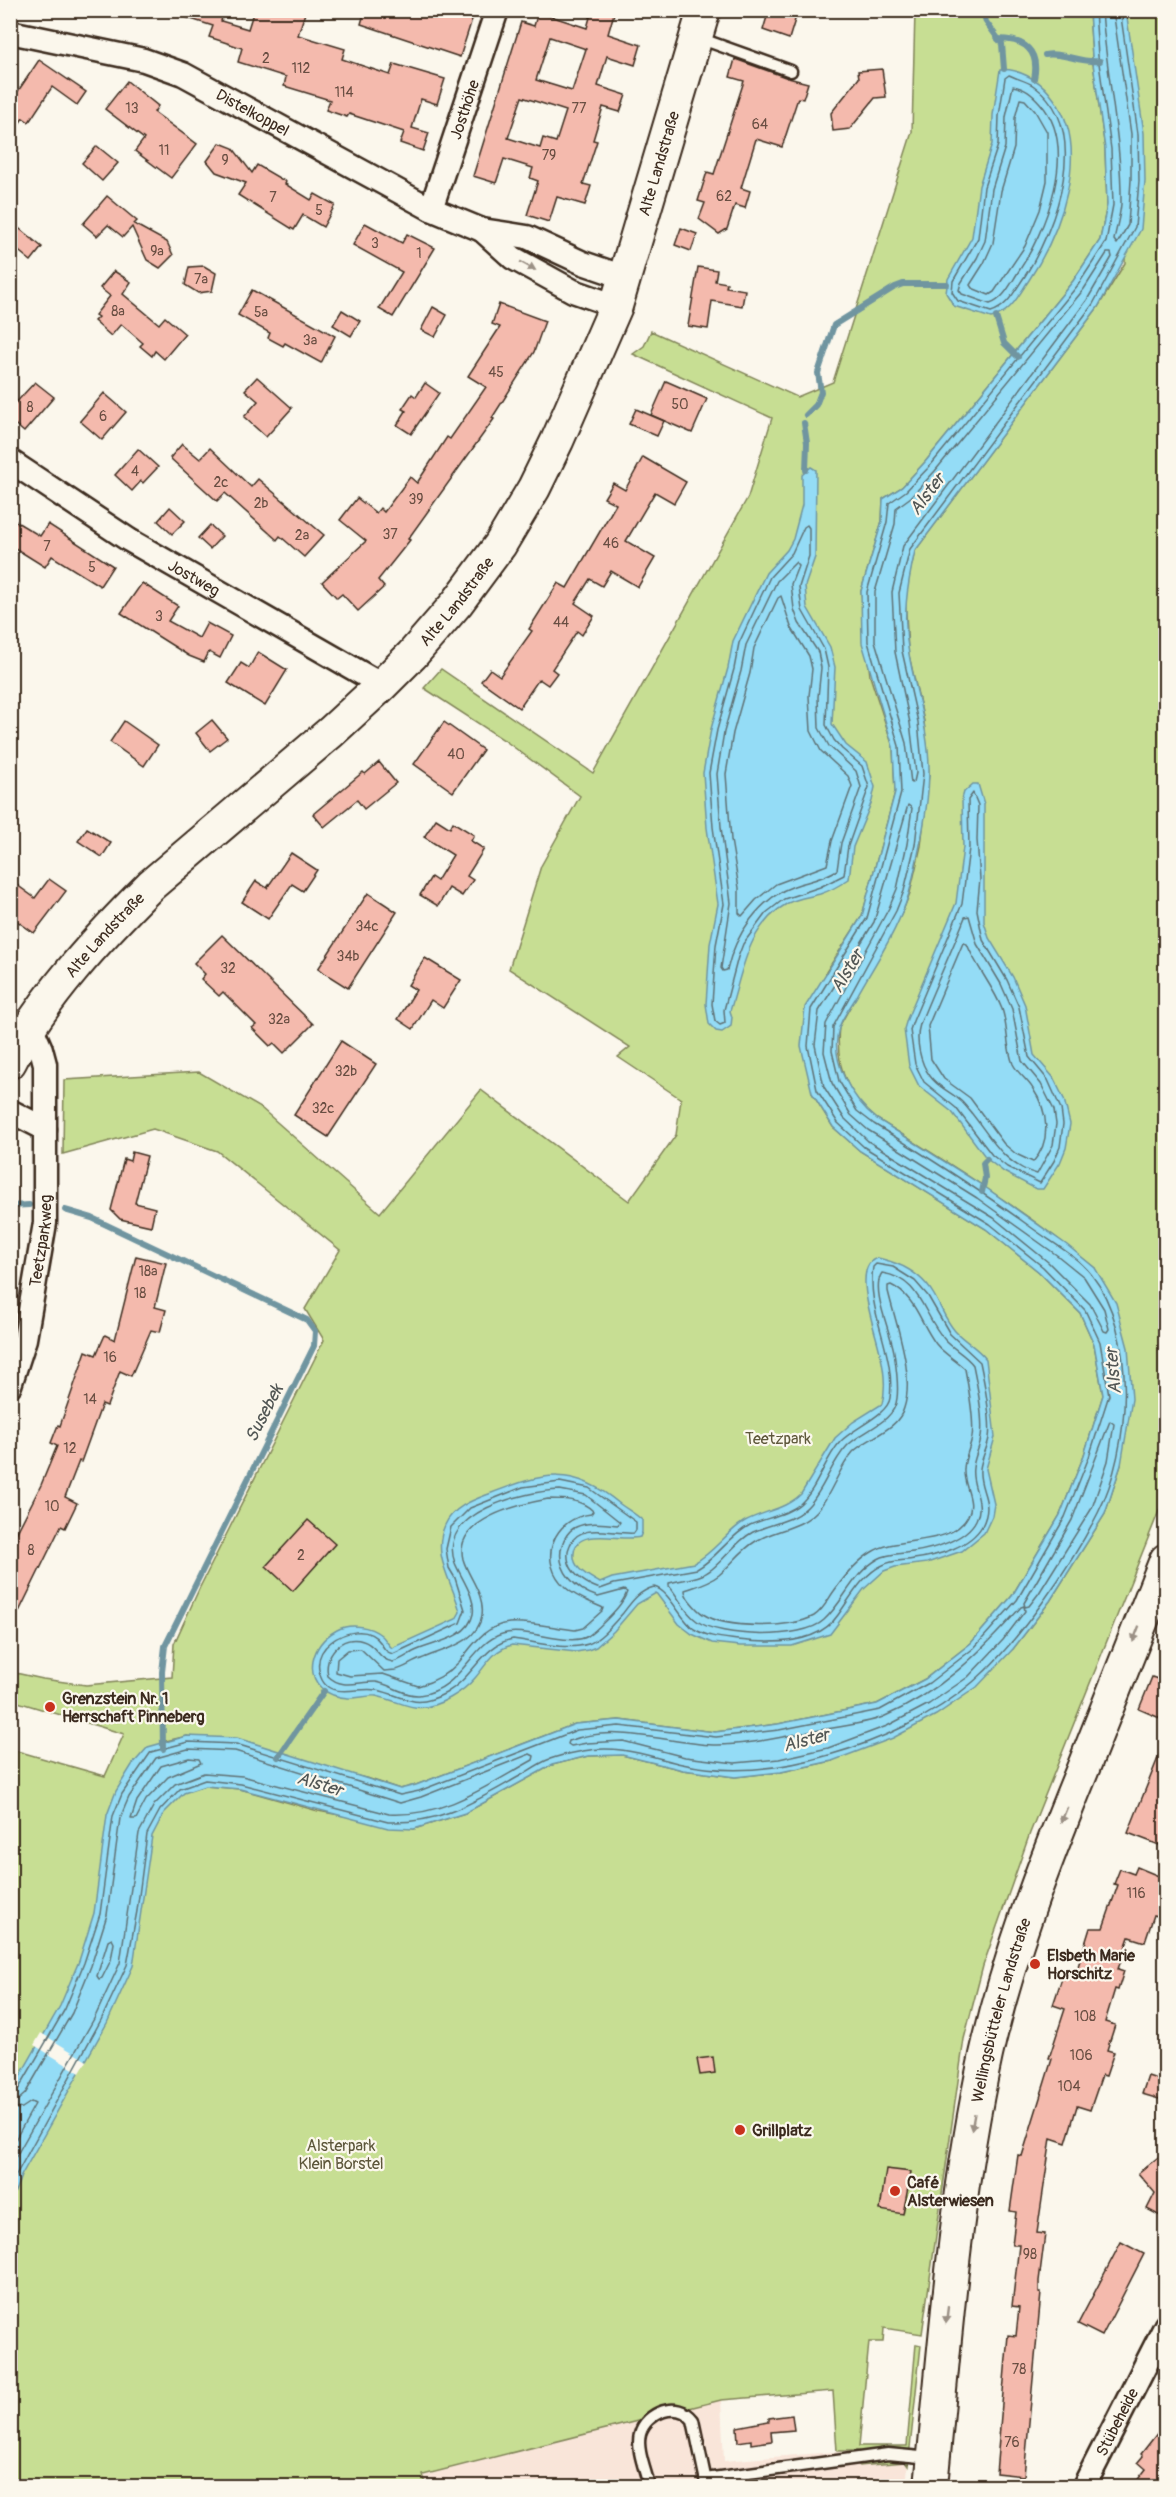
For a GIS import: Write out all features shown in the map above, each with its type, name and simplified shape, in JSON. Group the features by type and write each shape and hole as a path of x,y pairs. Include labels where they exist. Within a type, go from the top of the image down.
{"main road":[{"name":"Alte Landstraße","path":"18,1043 82,958 151,885 331,732 382,685 457,603 500,545 534,488 557,441 620,292 700,24"},
{"name":"Wellingsbütteler Landstraße","path":"933,2473 944,2340 957,2226 986,2054 1023,1922 1166,1560"}],"street":[{"name":"Josthöhe","path":"431,209 497,10"},
{"name":"Distelkoppel","path":"10,32 144,60 183,74 431,209 482,230 527,237 583,263 620,292"},
{"name":"Distelkoppel","path":"482,230 513,258 573,291 620,292"},
{"name":"Jostweg","path":"10,461 129,540 382,685"},
{"name":"Teetzparkweg","path":"10,1385 25,1339 45,1223 45,1064 41,1049 18,1043"},
{"path":"10,1111 45,1129"},
{"name":"Stübeheide","path":"1084,2487 1166,2325"}],"lane":[{"path":"700,24 791,71"},
{"path":"649,2487 639,2445 640,2434 651,2417 672,2409 685,2413 693,2420 706,2483 888,2454 933,2473"}],"shaded area":[{"path":"721,2400 724,2461 857,2450 860,2466 905,2462 908,2466 906,2486 427,2486 422,2476"}],"green space":[{"path":"915,11 1089,11 1092,56 1105,149 1107,205 1100,240 1073,281 925,462 902,487 883,499 882,521 861,591 870,676 893,747 895,792 862,916 826,972 812,1093 833,1127 860,1151 986,1229 1039,1272 1080,1313 1094,1344 1103,1395 1084,1455 1060,1515 1012,1596 971,1643 925,1679 877,1704 778,1724 715,1732 619,1720 575,1724 416,1785 400,1789 370,1779 187,1736 162,1742 205,1786 240,1789 318,1811 414,1829 465,1813 552,1765 588,1756 622,1755 683,1770 735,1777 781,1772 832,1761 1013,1649 1050,1601 1105,1514 1121,1465 1095,1268 1016,1208 877,1119 858,1100 845,1078 838,1041 839,1027 902,913 910,893 921,846 929,774 924,721 908,651 905,593 915,551 1098,307 1125,263 1126,11 1165,11 1165,1496 1030,1833 983,1966 964,2039 922,2334 884,2328 883,2342 869,2342 859,2446 907,2446 916,2344 921,2345 908,2466 905,2462 859,2466 857,2451 837,2451 833,2391 721,2400 423,2475 427,2486 11,2486 10,1749 105,1776 124,1734 11,1700 11,1672 86,1685 172,1677 174,1644 200,1587 324,1340 305,1309 340,1250 217,1151 153,1129 63,1154 64,1080 199,1072 261,1108 380,1213 481,1090 629,1201 676,1135 681,1099 618,1057 630,1047 509,969 541,866 580,796 504,740 424,688 441,669 593,773 748,497 772,418 633,354 644,346 651,331 797,397 833,382 912,132"}],"water":[{"name":"Alster","path":"1089,11 1126,11 1144,133 1145,181 1141,229 1098,307 915,551 908,589 906,627 929,759 923,828 908,897 881,955 842,1020 837,1053 851,1090 868,1111 877,1119 985,1187 1067,1245 1095,1268 1116,1303 1128,1348 1132,1399 1121,1465 1105,1514 1050,1601 1013,1649 977,1687 936,1715 893,1738 832,1761 781,1772 735,1777 683,1770 622,1755 588,1756 552,1765 465,1813 414,1829 388,1828 240,1789 205,1786 184,1793 164,1813 152,1836 133,1966 107,2023 21,2176 11,2202 11,2092 60,2006 79,1961 94,1913 107,1815 116,1791 132,1765 148,1747 187,1736 237,1738 400,1789 416,1785 575,1724 619,1720 715,1732 778,1724 877,1704 925,1679 971,1643 1012,1596 1060,1515 1084,1455 1103,1395 1094,1344 1080,1313 1039,1272 986,1229 860,1151 833,1127 812,1093 801,1046 805,1007 862,916 895,792 893,747 862,643 861,591 882,521 883,499 902,487 925,462 1073,281 1100,240 1107,205 1105,149 1092,56"},
{"path":"1000,70 1014,71 1031,78 1043,86 1054,99 1065,119 1070,142 1071,166 1061,216 1041,261 1009,308 991,318 954,306 946,293 948,279 972,237 979,186 992,144 993,115"},
{"path":"811,467 816,470 815,557 805,586 807,607 830,647 835,667 832,724 846,745 867,762 875,787 872,801 853,847 849,879 824,893 788,903 763,924 743,965 730,1011 731,1026 722,1032 716,1031 709,1024 706,1004 710,944 718,904 707,828 703,773 711,729 733,641 766,573 787,550 793,539 802,505 802,475"},
{"path":"973,784 978,784 984,804 984,922 989,938 1013,977 1025,1005 1034,1055 1053,1077 1064,1099 1070,1124 1066,1148 1060,1163 1043,1189 1036,1189 1004,1172 987,1159 952,1112 919,1086 909,1066 904,1029 956,903 963,847 962,799 964,792"},
{"path":"878,1258 903,1266 917,1275 934,1295 952,1327 986,1359 995,1437 986,1469 994,1504 992,1516 984,1533 962,1551 927,1563 895,1567 884,1571 864,1589 830,1634 792,1646 740,1646 712,1643 692,1634 679,1624 656,1593 637,1604 614,1631 596,1647 576,1652 512,1645 505,1647 495,1654 473,1681 450,1698 428,1707 412,1707 376,1696 340,1697 327,1692 317,1683 312,1669 316,1651 324,1639 337,1630 354,1626 371,1629 381,1635 392,1648 456,1619 460,1612 442,1558 441,1536 453,1513 483,1496 526,1481 557,1476 572,1478 603,1491 637,1516 642,1520 640,1537 591,1537 582,1540 577,1545 574,1559 578,1568 600,1583 612,1578 694,1563 708,1554 745,1521 795,1499 801,1494 835,1438 853,1422 882,1404 883,1366 865,1286 870,1263"}],"pier":[{"path":"41,2033 87,2061 80,2073 34,2045"}],"building":[{"path":"176,10 224,10 221,21 248,29 254,10 306,10 298,35 345,49 342,59 390,75 394,64 445,79 437,104 421,99 412,128 429,133 423,151 400,143 404,132 349,114 347,117 326,110 330,100 284,86 286,77 238,62 242,48 209,37 213,26 175,14"},
{"path":"365,10 475,10 460,57 361,24"},
{"path":"592,10 615,10 608,34 641,45 635,65 607,56 598,86 626,95 620,112 603,107 593,140 597,141 583,184 591,186 585,205 557,197 549,222 527,215 538,181 530,178 533,168 504,159 496,183 473,176 521,22 534,26 538,12 587,28","holes":["550,37 586,49 572,91 536,80","522,97 566,111 556,142 543,138 540,148 508,138"]},
{"path":"769,10 798,10 789,39 763,30"},
{"path":"735,59 808,83 803,99 798,98 782,147 756,139 741,188 750,191 745,208 735,205 727,229 719,234 699,219 705,203 698,201 707,172 714,174 744,81 730,77"},
{"path":"39,60 86,92 77,105 52,87 29,122 23,118 10,137 10,103"},
{"path":"882,69 886,97 875,98 850,129 833,131 831,113 859,78 858,71"},
{"path":"127,81 158,106 154,112 197,144 171,178 135,151 144,139 105,109"},
{"path":"220,143 233,148 252,173 257,165 311,200 315,194 335,205 323,227 303,215 294,230 238,195 246,183 216,172 207,161"},
{"path":"97,146 118,163 102,181 82,163"},
{"path":"107,196 137,221 134,224 167,242 173,255 160,268 147,260 132,227 123,237 108,225 97,236 83,224"},
{"path":"10,221 42,247 31,261 10,244"},
{"path":"365,223 402,243 407,234 435,248 393,317 379,309 402,272 353,245"},
{"path":"681,228 697,234 691,251 675,245"},
{"path":"204,266 216,273 212,291 198,293 185,285 189,267"},
{"path":"698,267 717,270 715,281 727,283 726,287 745,290 742,306 712,301 708,329 688,326"},
{"path":"114,271 131,282 123,294 159,324 165,317 185,334 164,359 155,351 152,356 140,346 143,343 121,324 111,336 94,321 98,317 95,315 110,296 100,288"},
{"path":"252,290 335,336 321,363 285,343 283,346 268,338 270,333 238,315"},
{"path":"499,304 545,321 534,352 492,418 494,419 408,539 410,540 378,580 384,587 358,611 342,594 337,598 322,582 366,541 340,520 357,498 376,513 380,508 384,512 410,477 417,483 447,437 450,439 486,387 468,376 500,327 492,324"},
{"path":"433,307 447,315 435,337 421,330"},
{"path":"342,310 360,321 351,336 333,325"},
{"path":"257,377 292,408 266,437 244,417 258,401 245,390"},
{"path":"666,381 707,399 692,433 651,415"},
{"path":"35,382 54,397 24,432 10,420 10,409"},
{"path":"425,383 439,393 411,434 397,425 406,411 402,409 412,394 416,397"},
{"path":"104,393 126,412 102,440 80,421"},
{"path":"636,409 664,421 657,436 629,424"},
{"path":"182,444 200,459 210,448 251,487 258,479 324,535 304,557 280,536 277,540 225,493 217,501 170,458"},
{"path":"138,449 158,467 132,491 115,475"},
{"path":"643,457 686,482 674,503 655,492 626,541 655,558 638,587 611,571 602,586 590,579 575,603 594,616 582,635 577,631 552,669 557,673 548,685 539,679 519,708 481,681 490,669 500,676 532,631 529,629 558,583 567,588 616,504 604,498 613,483 625,490"},
{"path":"170,507 185,521 172,534 158,521"},
{"path":"10,518 40,536 48,524 113,566 100,586 52,556 45,567 10,545"},
{"path":"210,525 222,536 210,549 198,538"},
{"path":"142,583 178,606 168,621 199,638 207,623 231,636 220,658 209,652 204,662 189,656 121,613"},
{"path":"258,652 287,670 265,706 228,683 241,663 249,668"},
{"path":"212,720 227,738 210,751 196,733"},
{"path":"124,721 158,745 144,766 110,742"},
{"path":"444,722 483,750 453,792 414,764"},
{"path":"379,762 396,783 364,809 357,800 324,827 313,814 363,772 365,774"},
{"path":"436,819 450,828 453,822 474,835 471,841 484,849 467,876 473,880 462,896 449,888 438,906 420,895 431,877 437,881 453,855 424,837"},
{"path":"87,828 111,843 102,857 78,841"},
{"path":"291,853 317,870 303,891 292,884 268,919 242,902 256,881 267,888"},
{"path":"49,879 66,891 34,933 10,916 10,880 35,898"},
{"path":"368,893 397,912 348,988 318,969"},
{"path":"222,935 313,1024 284,1053 274,1043 270,1046 252,1028 256,1025 223,992 219,996 201,979 205,974 194,963"},
{"path":"425,958 461,980 443,1008 431,1000 413,1029 398,1019 416,990 408,985"},
{"path":"341,1041 376,1064 328,1137 294,1115"},
{"path":"132,1152 147,1156 135,1203 155,1208 151,1226 120,1219 111,1210 124,1159 130,1161"},
{"path":"136,1256 166,1263 155,1307 166,1310 160,1332 151,1330 131,1376 120,1371 107,1406 102,1404 81,1462 79,1461 65,1497 77,1503 65,1528 61,1526 10,1630 10,1555 19,1538 15,1536 41,1485 57,1446 51,1443 58,1425 60,1426 86,1351 96,1355 105,1335 115,1340"},
{"path":"308,1520 335,1544 293,1591 266,1566"},
{"path":"1152,1677 1166,1682 1166,1710 1162,1719 1139,1709"},
{"path":"1166,1738 1166,1838 1162,1846 1128,1833"},
{"path":"1137,1867 1166,1879 1166,1906 1161,1917 1154,1915 1145,1942 1129,1937 1118,1969 1124,1971 1118,1990 1115,1989 1105,2022 1115,2025 1107,2050 1114,2052 1106,2076 1102,2075 1090,2110 1077,2106 1066,2143 1051,2138 1037,2233 1045,2234 1039,2281 1039,2293 1041,2293 1024,2476 996,2473 1008,2335 1016,2336 1019,2307 1012,2306 1019,2245 1012,2245 1016,2212 1010,2211 1018,2155 1022,2156 1065,2009 1053,2005 1065,1969 1076,1973 1090,1928 1103,1928 1118,1885 1114,1884 1120,1869 1134,1874"},
{"path":"713,2057 715,2073 700,2075 697,2059"},
{"path":"1148,2076 1166,2082 1166,2101 1142,2094"},
{"path":"1166,2151 1166,2219 1147,2209 1155,2193 1138,2173"},
{"name":"Café Alsterwiesen","path":"886,2169 911,2172 903,2214 880,2210"},
{"path":"1121,2242 1144,2254 1102,2336 1078,2324"},
{"path":"792,2415 794,2430 771,2432 772,2441 751,2444 751,2440 738,2442 737,2427 769,2421 769,2418"},
{"path":"1166,2422 1166,2479 1160,2487 1132,2487 1146,2469 1138,2462 1143,2456 1141,2454"}],"waterway":[{"path":"983,10 986,22 1002,44 1004,69"},
{"path":"998,39 1015,41 1028,48 1035,61 1034,79"},
{"path":"1045,55 1100,61"},
{"path":"806,415 816,405 821,392 818,373 834,325 903,284 947,284"},
{"path":"996,317 1004,343 1018,357"},
{"path":"804,423 807,443 806,470"},
{"path":"982,1192 985,1178 983,1163 987,1159"},
{"name":"Susebek","path":"10,1206 29,1205"},
{"name":"Susebek","path":"65,1210 92,1218 307,1320 315,1331 314,1346 165,1646 162,1672 163,1749"},
{"path":"278,1757 324,1691"}],"place":[{"name":"Grenzstein Nr. 1 Herrschaft Pinneberg","path":"50,1707"},
{"name":"Elsbeth Marie Horschitz","path":"1035,1964"},
{"name":"Grillplatz","path":"740,2130"},
{"name":"Café Alsterwiesen","path":"895,2191"}],"park label":[{"name":"Teetzpark","path":"778,1438"},
{"name":"Alsterpark Klein Borstel","path":"341,2154"}]}
